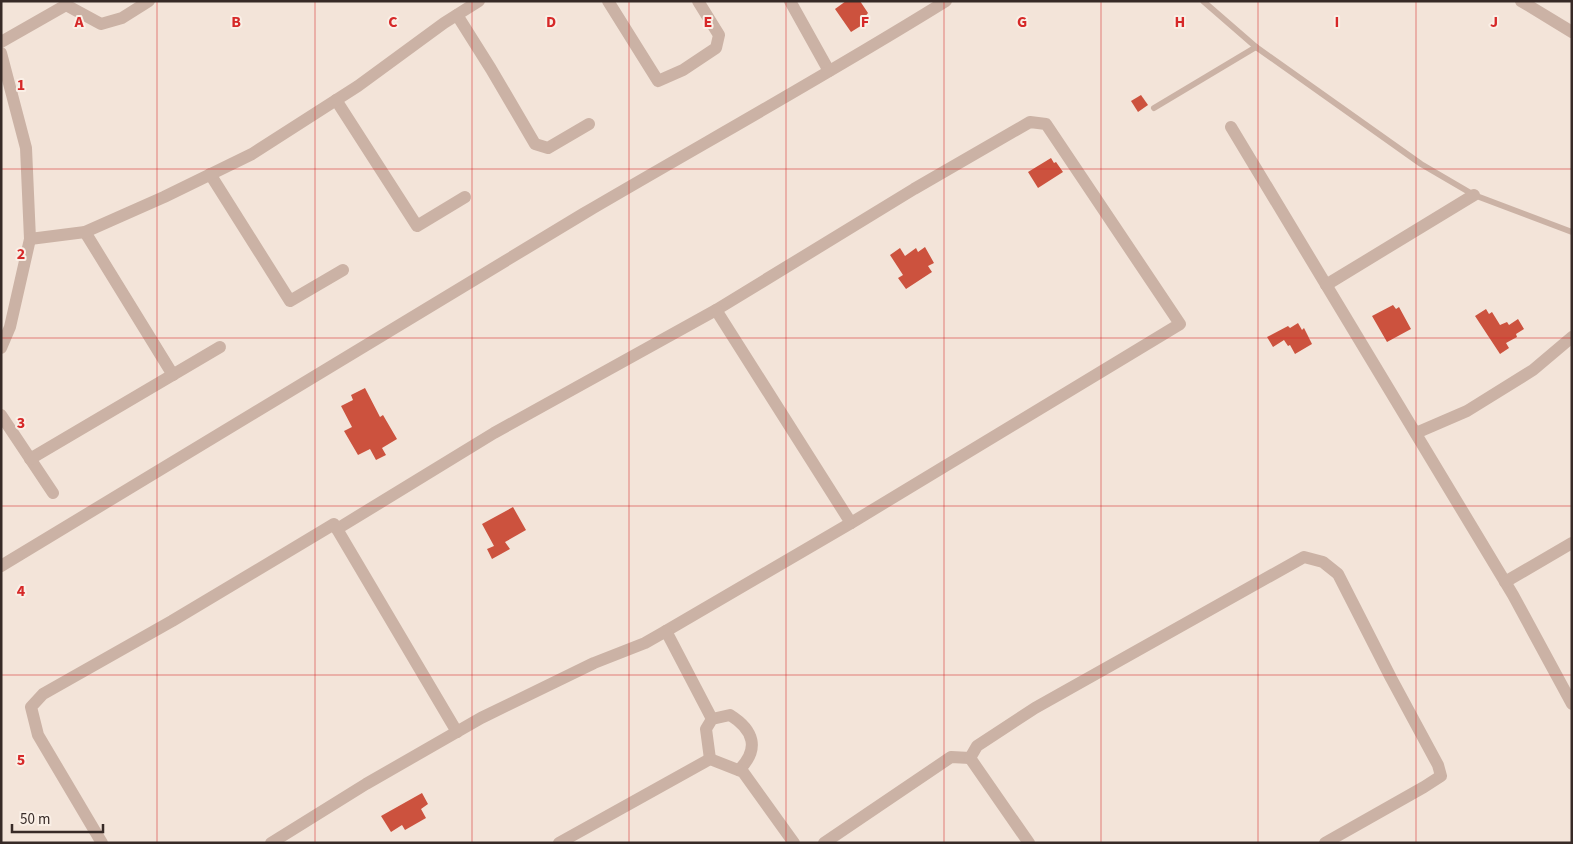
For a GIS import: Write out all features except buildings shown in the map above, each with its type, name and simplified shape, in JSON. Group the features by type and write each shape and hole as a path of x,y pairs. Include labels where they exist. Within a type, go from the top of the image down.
{"street":[{"path":"1,42 66,3 101,24 122,18 149,1"},
{"path":"30,239 85,232 252,154 336,100 479,1"},
{"path":"608,1 658,82 683,70 716,48 719,35 698,1"},
{"path":"790,1 829,71"},
{"path":"1,566 688,152 946,1"},
{"path":"1521,1 1572,32"},
{"path":"457,15 535,144 548,148 589,124"},
{"path":"1,53 26,148 30,239 10,327 1,348"},
{"path":"336,100 417,226 466,197"},
{"path":"271,843 366,784 481,718 594,663 645,643 851,523 1180,324 1046,124 1030,122 914,189 716,310 494,433 337,529"},
{"path":"1231,127 1505,582 1572,704"},
{"path":"210,174 290,301 343,270"},
{"path":"1326,285 1474,195"},
{"path":"85,232 172,375"},
{"path":"716,310 851,523"},
{"path":"1416,433 1467,411 1533,370 1572,337"},
{"path":"30,459 220,347"},
{"path":"1,415 53,494"},
{"path":"102,843 38,735 31,708 43,694 172,621 334,524 457,732"},
{"path":"1505,582 1572,544"},
{"path":"970,758 977,746 1035,708 1304,557 1323,562 1338,574 1391,678 1438,764 1441,776 1325,843"},
{"path":"666,631 712,719"},
{"path":"710,759 706,730 712,719 730,715 742,722 749,733 752,748 747,761 739,770"},
{"path":"824,843 951,757 970,758"},
{"path":"970,758 1029,843"},
{"path":"559,843 710,759 744,772 794,843"}],"lane":[{"path":"1202,1 1256,47 1421,164 1474,195 1572,232"},
{"path":"1154,108 1256,47"}]}
